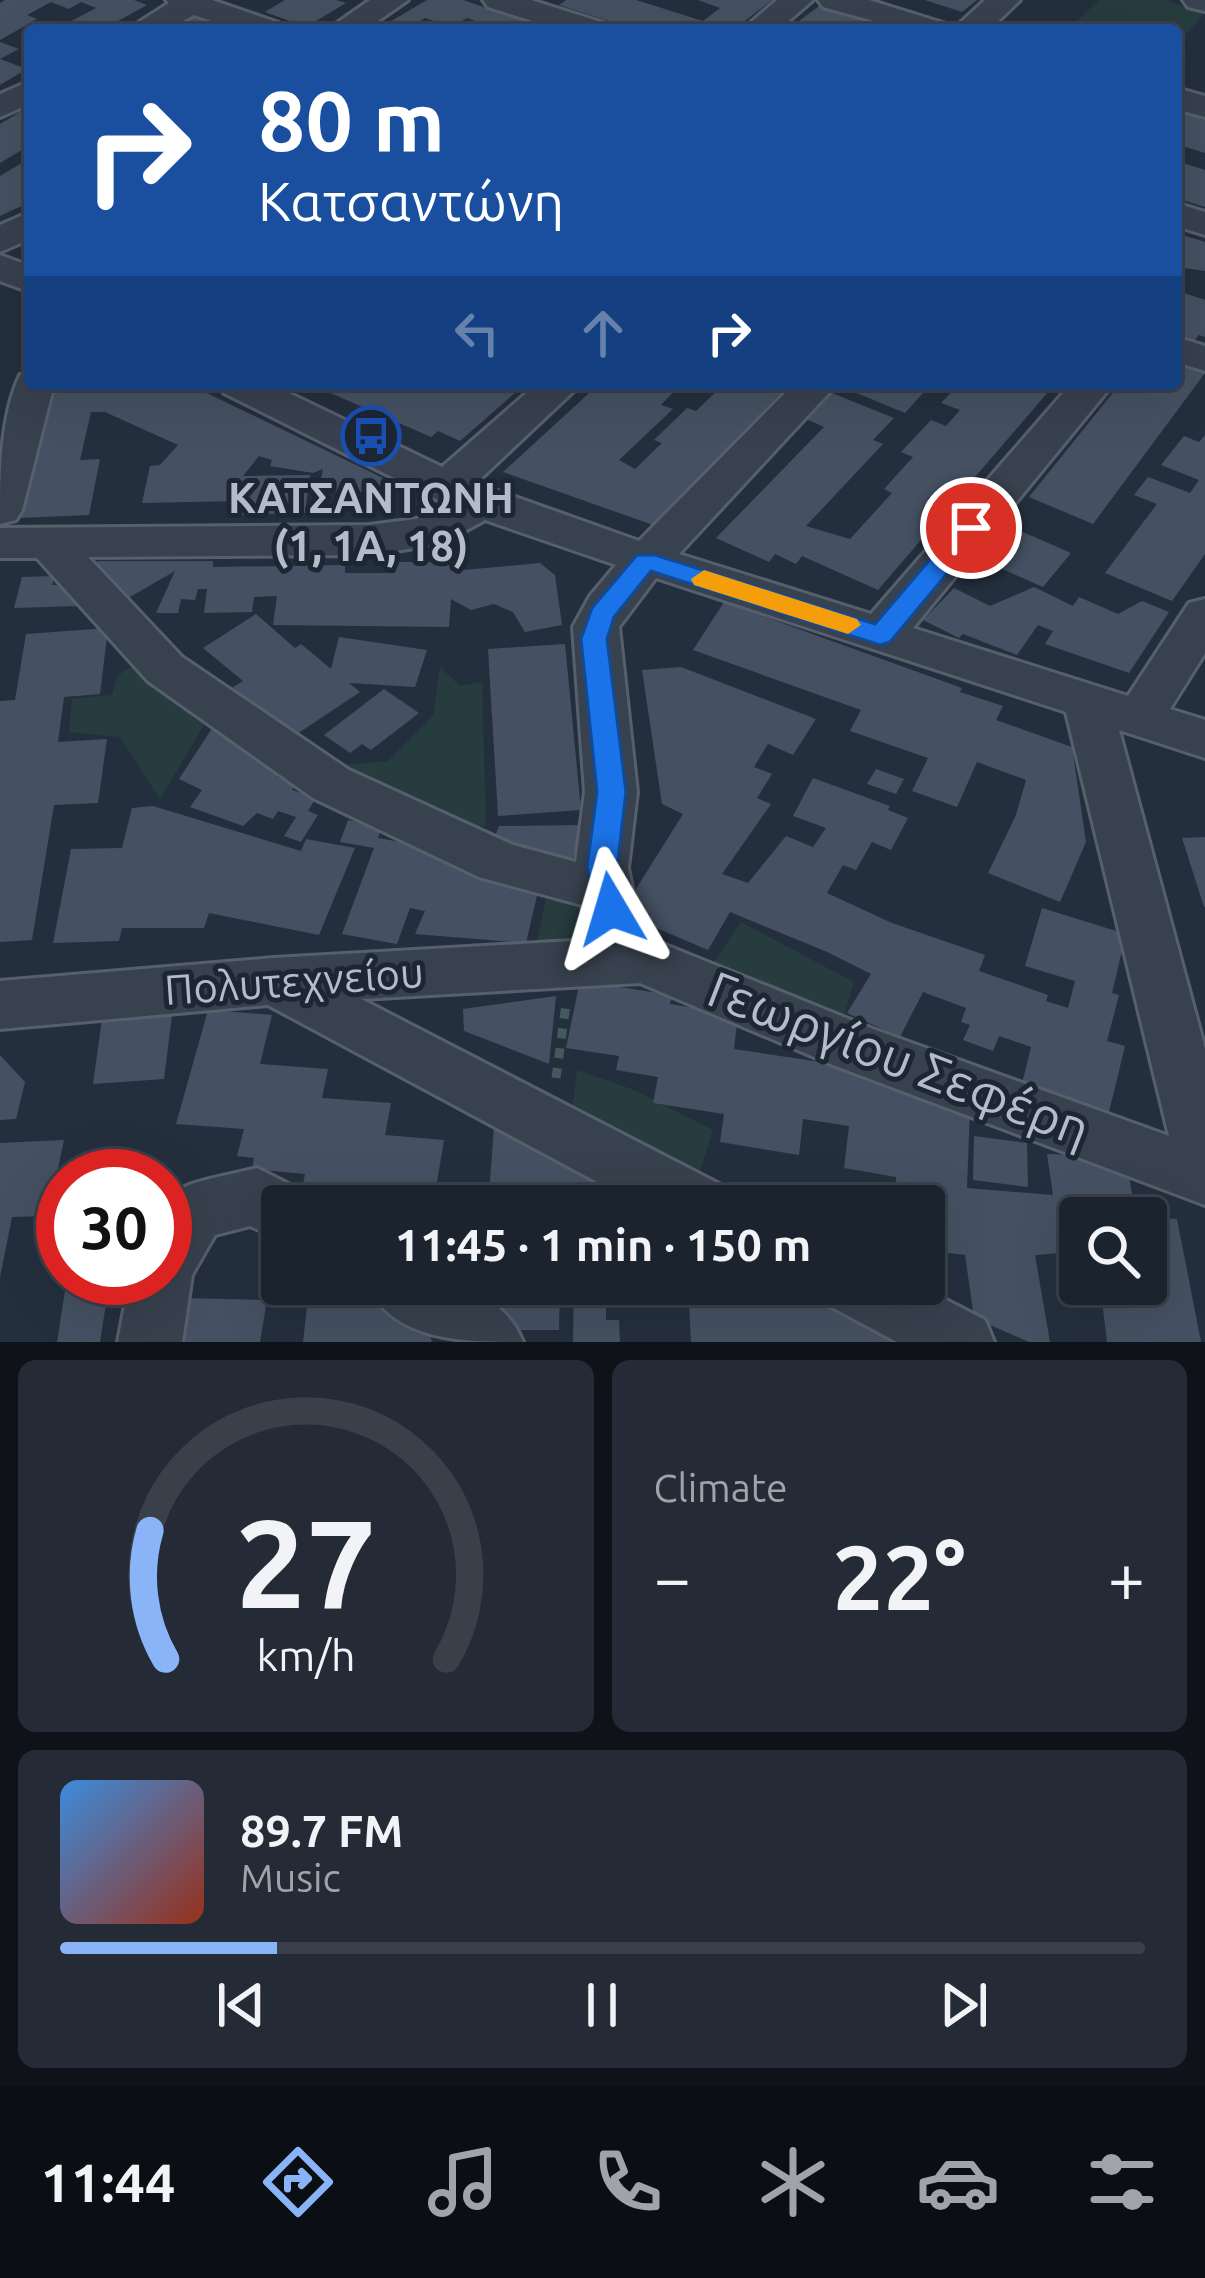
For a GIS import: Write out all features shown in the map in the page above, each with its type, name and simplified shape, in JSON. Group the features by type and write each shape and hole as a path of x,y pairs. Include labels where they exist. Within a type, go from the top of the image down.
{"street":[{"path":"353,24 392,0"},
{"path":"499,0 574,24"},
{"path":"766,24 797,0"},
{"path":"834,0 920,24"},
{"path":"977,24 1004,0"},
{"path":"152,24 187,2 251,24"},
{"path":"0,510 32,390"},
{"path":"0,543 369,540 439,529 556,390"},
{"path":"589,961 610,935 602,868 611,792 594,639 601,614 811,390"},
{"path":"880,635 1088,390"},
{"path":"295,395 464,495 646,561 1205,739"},
{"path":"50,545 165,669 331,784 499,862 568,884 605,886"},
{"path":"1140,717 1205,614"},
{"path":"1087,700 1205,1161"},
{"name":"Γεωργίου Σεφέρη","path":"589,961 643,960 662,965 854,1047 1205,1177"},
{"name":"Πολυτεχνείου","path":"0,1005 589,961"},
{"path":"274,981 661,1185"},
{"path":"192,1217 196,1211 261,1198"},
{"path":"150,1342 157,1305"},
{"path":"432,1305 491,1342"},
{"path":"891,1305 962,1342"}],"path":[{"path":"549,1127 563,1014 573,981 589,961"}],"green space":[{"path":"1099,0 1165,0 1205,13 1182,38 1182,24 1074,24"},
{"path":"141,660 211,713 160,799 120,737 69,732 72,699 112,695 117,676"},
{"path":"440,667 460,686 482,682 486,826 439,831 323,767 388,761 433,716"},
{"path":"548,889 588,892 587,946 537,941"},
{"path":"741,922 854,982 841,1025 710,968"},
{"path":"577,1070 634,1090 713,1130 696,1185 692,1185 572,1112"}],"building":[{"path":"134,0 147,5 113,24 66,24 96,8 81,2 69,9 51,2 27,15 37,19 0,40 0,3"},
{"path":"285,0 346,3 311,24 265,12"},
{"path":"427,0 463,0 546,24 479,24 467,18 442,24 425,18 419,24 386,24"},
{"path":"566,0 636,0 703,21 720,8 698,0 772,0 741,24 618,24 559,5"},
{"path":"925,0 977,0 962,12"},
{"path":"819,6 876,24 795,24"},
{"path":"192,8 216,16 206,24 163,24"},
{"path":"0,42 19,49 0,59"},
{"path":"0,59 24,68 24,71 0,85"},
{"path":"1182,109 1205,116 1205,153 1182,146"},
{"path":"24,110 24,149 0,163 0,124"},
{"path":"24,162 24,205 0,216 0,176"},
{"path":"1182,163 1205,170 1205,207 1182,200"},
{"path":"1182,235 1205,242 1205,271 1182,268"},
{"path":"1182,292 1205,300 1205,337 1199,335 1194,341 1182,336"},
{"path":"1182,363 1205,373 1093,524 1029,497 1115,390 1182,390"},
{"path":"51,390 200,390 387,480 379,492 319,491 323,469 313,473 270,466 272,460 259,456 243,476 310,475 305,513 237,515 239,501 142,503 150,466 160,465 178,445 105,412 91,412 80,460 100,459 89,515 18,518"},
{"path":"518,390 460,441 438,431 431,437 328,392"},
{"path":"592,390 675,390 661,405 673,409 619,460 635,469 662,443 654,440 687,408 696,411 718,390 784,390 653,525 503,472"},
{"path":"849,390 926,390 905,413"},
{"path":"953,390 1050,390 878,590 802,556 796,564 775,554 769,562 716,538 824,427 806,419 832,393 894,418 873,440 883,444 806,526 850,539 892,493 884,489 913,457 901,452 931,420 946,426 960,410 941,403"},
{"path":"1205,435 1205,554 1172,601 1105,573 1157,504 1134,495 1148,477 1190,493 1199,480 1161,465 1184,436 1199,442"},
{"path":"998,521 1071,553 1043,587 984,561 1006,536 991,529"},
{"path":"98,561 213,561 213,567 345,565 345,573 395,573 397,562 454,562 453,571 540,563 555,575 562,625 525,632 513,612 494,604 471,610 451,599 449,627 273,625 277,596 254,597 252,612 204,613 207,589 198,589 195,600 181,599 178,613 156,613 175,571 123,601 85,571"},
{"path":"55,576 52,585 74,585 82,591 78,606 14,608 22,577"},
{"path":"1034,587 1073,606 1079,597 1118,614 1142,601 1169,612 1129,673 1045,644 1053,631 1038,625 1017,655 963,634 959,638 923,620 954,588 990,606"},
{"path":"724,602 962,688 960,692 1003,706 996,720 1072,747 1086,842 1060,902 988,873 1016,815 1026,780 977,762 957,807 912,791 928,758 850,731 861,710 693,650"},
{"path":"256,614 295,648 301,644 331,669 339,637 427,650 415,687 349,683 360,692 291,738 232,688 243,681 203,648"},
{"path":"108,628 100,694 64,697 58,742 107,739 98,803 54,805 32,940 0,942 0,701 15,700 26,634"},
{"path":"565,644 581,810 498,816 488,649"},
{"path":"681,667 816,719 793,755 768,744 754,767 772,774 757,798 771,804 722,874 748,883 786,836 813,847 826,828 793,816 813,778 890,806 888,810 908,818 891,850 872,842 856,870 843,865 827,893 892,923 985,955 979,971 1048,995 1046,1001 1068,1008 1075,981 1025,966 1042,908 1126,934 1112,993 1119,995 1107,1041 1125,1046 1108,1116 1021,1088 1031,1047 999,1036 993,1051 963,1040 970,1025 961,1022 966,1008 923,992 900,1037 847,1013 871,974 825,951 730,912 708,950 621,913 683,814 662,804 642,670"},
{"path":"384,689 419,713 371,750 362,744 350,753 324,735"},
{"path":"222,713 281,765 277,777 296,783 292,790 316,798 308,811 318,815 301,842 284,836 296,817 278,811 273,819 257,813 243,826 190,807 202,790 179,779"},
{"path":"876,769 904,779 896,794 867,784"},
{"path":"153,806 301,851 306,839 355,848 319,935 209,913 204,928 122,928 119,941 53,943 71,849 122,848 132,808"},
{"path":"348,820 382,826 378,838 445,850 539,887 526,943 415,934 425,911 410,908 397,944 342,934 374,848 340,842"},
{"path":"584,825 566,877 488,852 499,826"},
{"path":"1205,837 1205,907 1204,907 1182,838"},
{"path":"580,981 672,995 670,1004 738,1015 734,1049 919,1077 917,1099 970,1107 967,1188 1053,1195 1047,1154 1126,1157 1133,1197 1059,1197 1059,1253 1035,1255 1050,1342 1029,1342 974,1318 965,1255 945,1253 945,1185 896,1185 896,1177 844,1168 849,1126 803,1119 799,1155 720,1142 724,1114 653,1103 658,1077 616,1070 619,1056 566,1048"},
{"path":"556,996 549,1064 464,1031 463,1009"},
{"path":"208,1010 272,1015 260,1064 328,1069 322,1098 391,1103 385,1135 444,1140 436,1185 303,1185 305,1174 252,1169 254,1158 237,1156 244,1129 176,1124"},
{"path":"172,1015 164,1079 93,1084 102,1019"},
{"path":"0,1055 25,1082 16,1119 0,1120"},
{"path":"494,1127 538,1129 593,1172 593,1185 490,1185"},
{"path":"974,1136 1027,1143 1028,1187 973,1180"},
{"path":"64,1140 62,1149 36,1149 36,1216 12,1217 0,1277 0,1143"},
{"path":"1167,1218 1177,1219 1201,1342 1107,1342 1103,1305 1167,1305"},
{"path":"192,1298 261,1300 261,1305 266,1305 260,1342 173,1342 180,1305 192,1305"},
{"path":"63,1305 106,1305 100,1342 57,1342"},
{"path":"406,1305 426,1322 432,1342 303,1342 307,1306"},
{"path":"483,1305 560,1305 559,1330 481,1330"},
{"path":"574,1305 606,1305 606,1320 619,1320 620,1342 573,1342"},
{"path":"689,1305 849,1305 903,1325 896,1342 691,1342"}],"slow traffic":[{"path":"704,579 848,625"}],"place":[{"name":"ΚΑΤΣΑΝΤΩΝΗ (1, 1Α, 18)","path":"371,436"}],"route":[{"path":"611,909 602,868 611,792 594,639 601,614 646,561 880,635 971,528"}]}
